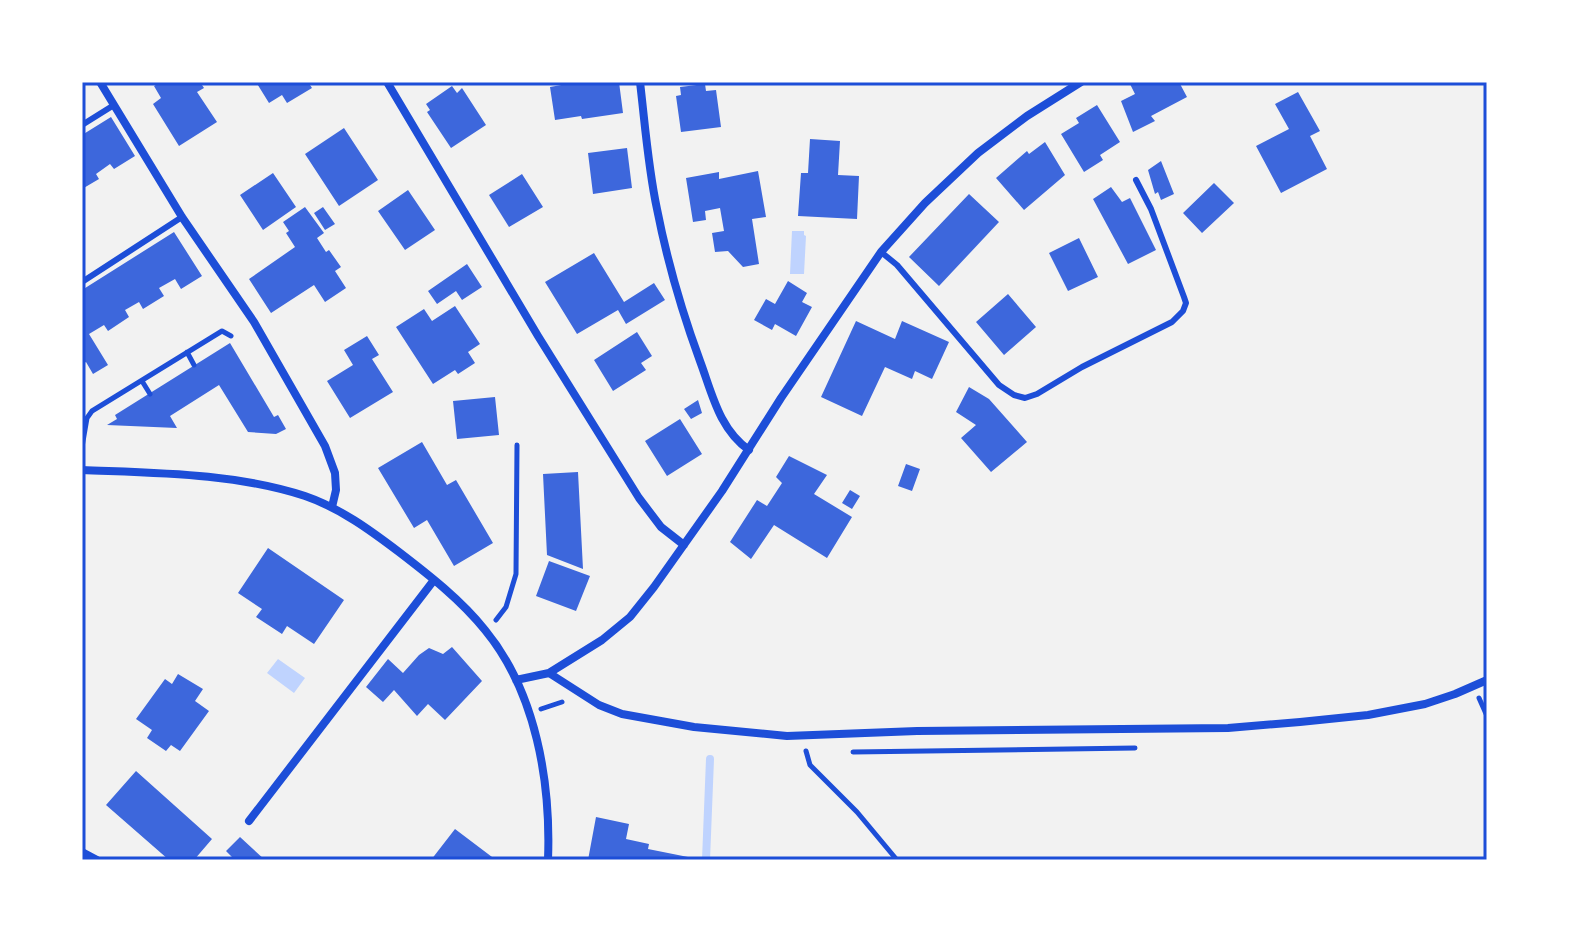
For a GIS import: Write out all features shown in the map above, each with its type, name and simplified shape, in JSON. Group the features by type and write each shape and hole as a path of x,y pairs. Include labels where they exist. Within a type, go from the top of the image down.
{"street":[{"path":"100,82 182,217 254,322 325,446 335,473 336,490 332,507"},
{"path":"387,82 538,336 646,509 661,527 684,545"},
{"path":"640,82 657,211 692,342 725,426 733,438 749,450"},
{"path":"516,680 549,673 602,640 630,617 684,545 881,252 925,203 978,153 1027,116 1081,82"},
{"path":"82,470 224,478 285,491 332,507 434,580 485,630 516,680 545,777 548,860"},
{"path":"249,821 434,580"},
{"path":"549,673 599,705 622,714 694,727 787,736 917,731 1228,728 1368,715 1425,704 1487,680"},
{"path":"82,852 97,860"}],"lane":[{"path":"82,125 114,105"},
{"path":"881,252 897,265 999,385 1007,392 1025,398 1172,322 1183,311 1186,303 1180,285 1151,209 1136,180"},
{"path":"82,282 182,217"}],"path":[{"path":"82,447 87,418 92,411 222,331 231,336"},
{"path":"187,352 194,365"},
{"path":"142,381 150,394"},
{"path":"485,630 506,607 516,574 517,445"},
{"path":"806,751 810,765 845,799 897,860"}],"water":[{"path":"792,231 804,231 806,236 804,274 790,274"},
{"path":"278,659 305,678 294,693 267,673"}],"building":[{"path":"161,82 200,82 204,88 197,92 217,122 179,146 153,104 161,98 154,86"},
{"path":"256,82 308,82 312,88 287,103 282,95 269,103"},
{"path":"578,82 619,82 623,113 555,120 550,87"},
{"path":"1129,82 1179,82 1187,97 1151,116 1155,121 1133,132 1121,101 1135,94"},
{"path":"705,84 706,91 716,90 721,127 681,132 676,96 681,95 680,87"},
{"path":"452,86 457,93 462,88 486,125 451,148 427,112 430,110 426,104"},
{"path":"1298,92 1320,131 1310,136 1327,169 1281,193 1256,146 1289,129 1275,104"},
{"path":"1097,105 1120,142 1100,155 1103,160 1084,172 1061,134 1079,123 1076,118"},
{"path":"111,117 135,156 114,169 110,164 96,174 99,179 82,189 82,135"},
{"path":"344,128 378,180 339,206 305,154"},
{"path":"810,139 840,141 838,175 859,176 857,219 798,216 801,173 808,173"},
{"path":"1045,142 1065,175 1024,210 996,178 1027,151 1029,154"},
{"path":"627,148 632,188 593,194 588,153"},
{"path":"1161,161 1174,194 1161,200 1158,192 1155,194 1148,170"},
{"path":"758,171 766,217 752,219 759,264 743,267 728,251 715,252 712,233 724,231 720,208 705,211 706,220 693,222 686,178 719,172 719,179"},
{"path":"273,173 296,207 263,230 240,195"},
{"path":"522,174 543,207 509,227 489,195"},
{"path":"1214,183 1234,203 1202,233 1183,213"},
{"path":"1111,187 1122,202 1130,198 1156,250 1128,264 1093,199"},
{"path":"408,190 435,230 405,250 378,211"},
{"path":"969,194 999,222 939,286 909,257"},
{"path":"305,207 324,233 317,238 341,267 335,271 346,288 325,302 314,285 271,313 249,279 295,247 283,222"},
{"path":"323,207 335,224 325,230 314,213"},
{"path":"174,232 202,276 181,289 175,279 159,288 164,296 143,309 139,302 125,310 129,317 108,331 104,325 89,334 108,365 93,374 86,362 82,364 82,297 85,295 82,290"},
{"path":"1079,238 1098,277 1068,291 1049,253"},
{"path":"594,253 624,302 654,283 665,300 626,324 618,310 577,334 545,282"},
{"path":"467,264 482,287 462,300 456,291 437,304 428,291"},
{"path":"788,281 807,293 802,302 812,307 796,336 775,324 772,330 754,320 766,299 775,304"},
{"path":"1008,294 1036,327 1004,355 976,322"},
{"path":"455,306 480,344 468,352 475,363 458,374 455,370 433,384 396,327 424,309 432,321"},
{"path":"856,321 895,339 902,321 949,342 932,379 915,371 912,379 885,367 862,416 821,397"},
{"path":"637,332 652,356 641,363 646,370 613,391 594,360"},
{"path":"367,336 379,355 372,359 393,392 350,418 327,381 353,365 344,350"},
{"path":"230,343 274,417 278,415 286,429 276,434 248,432 219,385 170,416 177,428 107,425 117,419 115,415"},
{"path":"969,387 989,399 1027,442 991,472 961,438 976,425 956,412"},
{"path":"495,397 499,435 457,439 453,401"},
{"path":"698,400 702,413 691,419 684,409"},
{"path":"680,419 702,454 667,476 645,441"},
{"path":"422,442 447,485 456,480 493,543 454,566 427,520 414,528 378,468"},
{"path":"789,456 827,475 814,494 852,517 827,558 774,525 751,559 730,542 757,500 767,506 782,483 776,477"},
{"path":"906,464 920,469 912,491 898,486"},
{"path":"578,472 583,569 547,555 543,474"},
{"path":"850,490 860,496 852,509 842,503"},
{"path":"268,548 344,600 314,644 287,626 282,634 256,617 262,609 238,593"},
{"path":"549,561 590,576 576,611 536,596"},
{"path":"452,647 482,681 445,720 428,704 417,716 394,690 383,702 366,687 388,659 403,673 429,648 443,654"},
{"path":"178,674 203,689 195,701 209,711 180,751 171,745 166,751 147,738 152,730 136,719 165,679 172,684"},
{"path":"136,771 212,839 194,860 169,860 106,805"},
{"path":"596,817 629,824 626,839 649,844 648,849 688,857 687,860 588,860"},
{"path":"455,829 496,860 431,860"},
{"path":"240,837 265,860 235,860 226,851"}],"waterway":[{"path":"706,860 710,759"}]}
